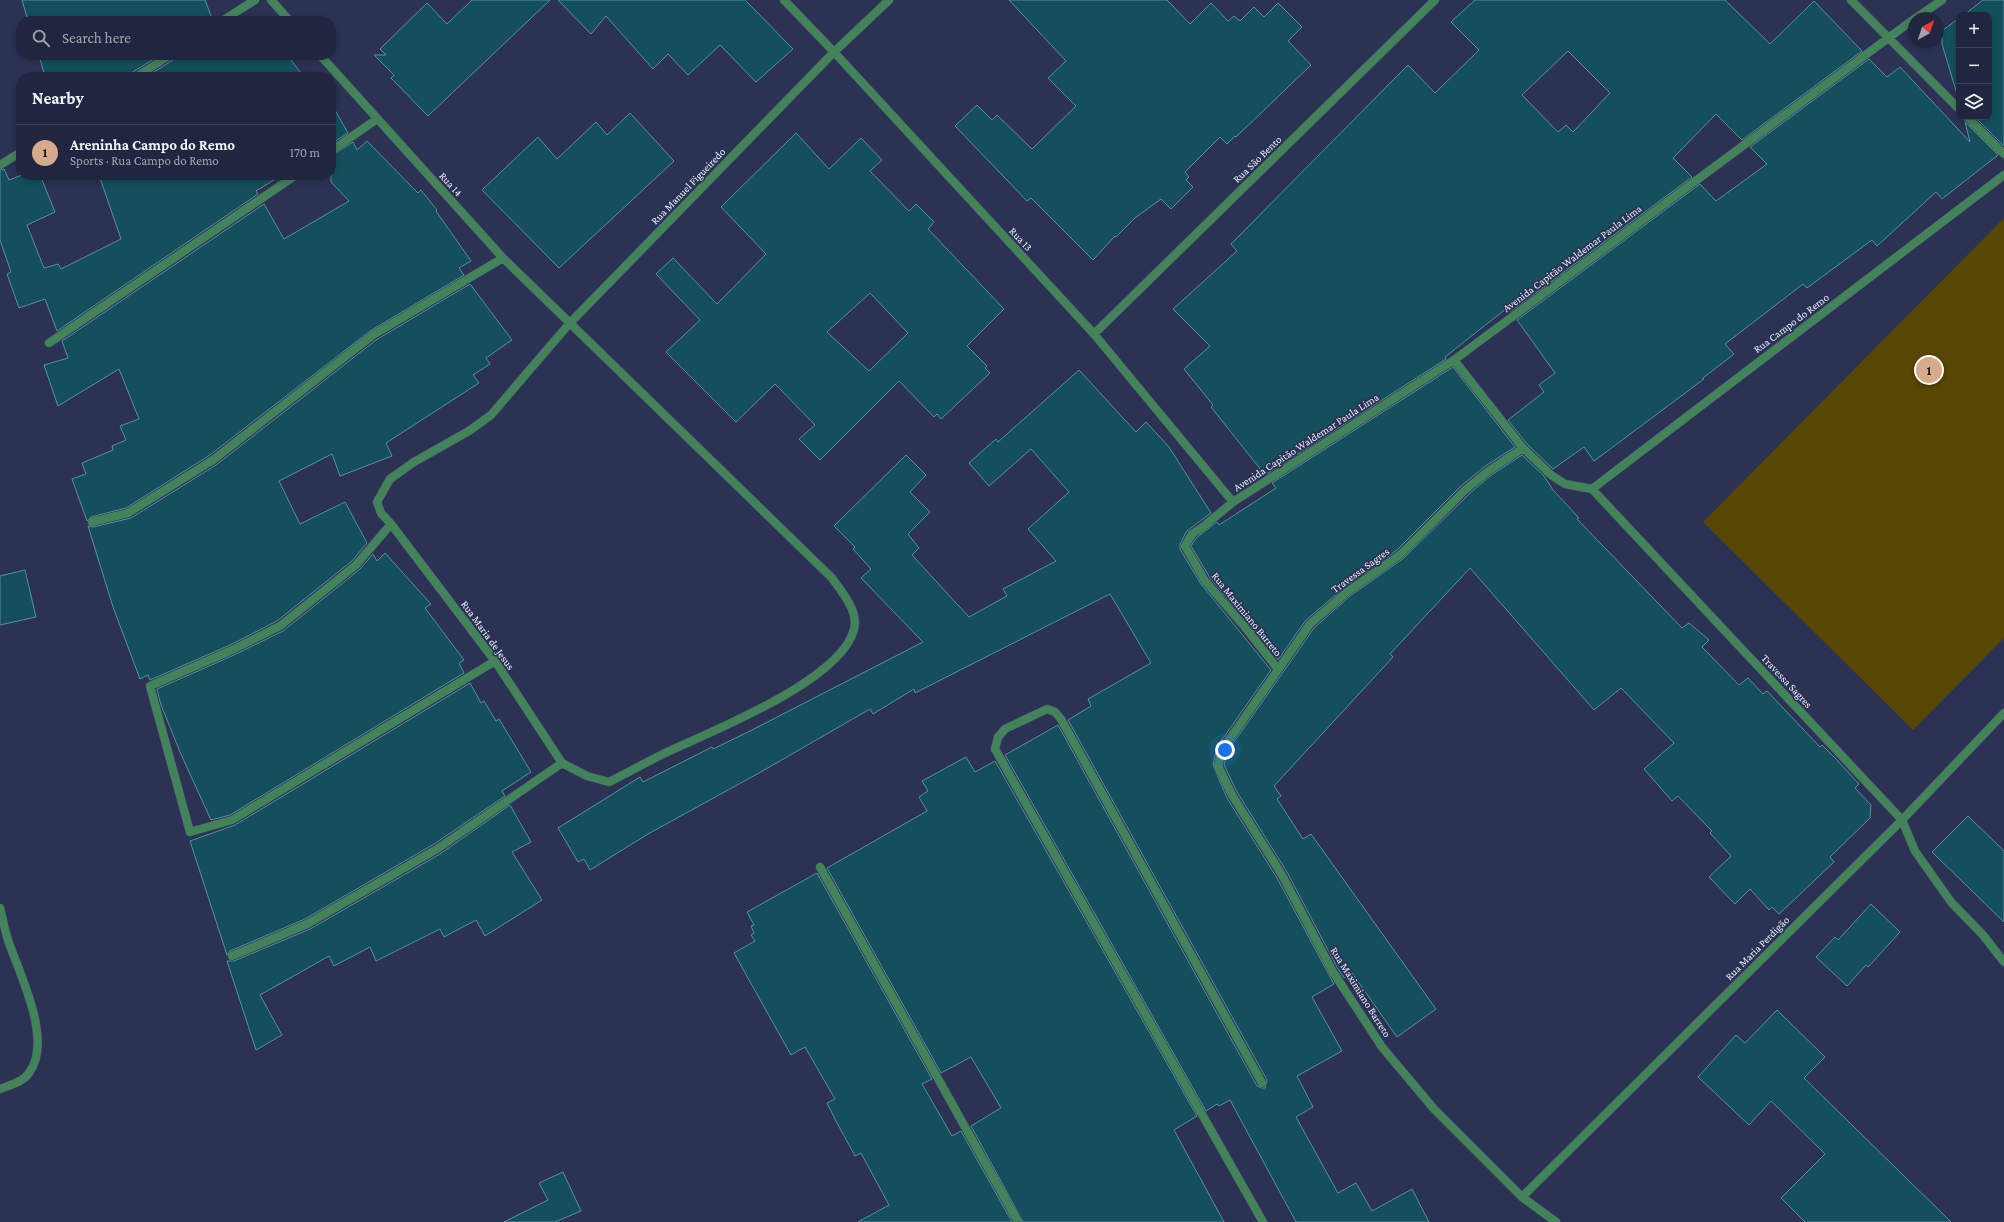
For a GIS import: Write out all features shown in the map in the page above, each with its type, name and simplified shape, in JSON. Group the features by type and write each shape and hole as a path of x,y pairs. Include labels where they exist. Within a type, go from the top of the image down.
{"street":[{"path":"230,16 255,0"},
{"path":"271,0 285,16"},
{"name":"Rua 13","path":"784,0 834,52 1094,334 1233,502"},
{"name":"Rua Manuel Figueiredo","path":"509,394 569,324 834,52 889,0"},
{"name":"Rua São Bento","path":"1094,334 1435,0"},
{"path":"1851,0 1956,106"},
{"name":"Avenida Capitão Waldemar Paula Lima","path":"1925,12 1942,0"},
{"name":"Avenida Capitão Waldemar Paula Lima","path":"1233,502 1454,360 1908,24"},
{"path":"144,72 162,60"},
{"name":"Rua 14","path":"324,60 335,72"},
{"name":"Rua 14","path":"336,73 503,258 569,324 832,578 848,603 854,618 854,628 850,639 837,656 812,678 765,707 661,755 609,782 587,776 562,763"},
{"path":"336,148 377,119"},
{"path":"1970,120 2004,154"},
{"path":"0,165 16,155"},
{"name":"Rua Campo do Remo","path":"1592,489 2004,175"},
{"path":"49,343 289,180"},
{"path":"92,522 128,513 213,460 373,335 503,258"},
{"path":"1454,360 1523,448 1551,475 1565,484 1592,489"},
{"name":"Rua Maria de Jesus","path":"509,394 491,415 469,431 414,462 390,479 377,502 381,513 495,661 562,763"},
{"name":"Travessa Sagres","path":"1234,732 1310,624 1346,592 1401,554 1464,491 1487,472 1523,448"},
{"name":"Travessa Sagres","path":"1592,489 1902,820 1915,851 1951,902 1983,934 2004,962"},
{"name":"Rua Maximiano Barreto","path":"1233,502 1203,527 1192,534 1185,546 1204,581 1244,626 1278,669"},
{"path":"390,524 356,564 280,626 232,650 150,686 190,832 232,820 495,661"},
{"path":"1262,1083 1061,719 1055,712 1047,709 1005,729 998,737 995,749 1263,1222"},
{"name":"Rua Maria Perdigão","path":"1522,1197 1902,820 2004,713"},
{"name":"Rua Maximiano Barreto","path":"1234,732 1222,750 1218,766 1232,795 1282,875 1332,972 1382,1047 1434,1109 1522,1197 1556,1222"},
{"path":"232,956 307,924 438,849 562,763"},
{"path":"820,868 1018,1222"},
{"path":"0,908 9,941 27,993 38,1040 38,1054 29,1074 19,1082 0,1089"}],"shaded area":[{"path":"2004,218 2004,638 1913,730 1703,522"}],"building":[{"path":"22,0 205,0 211,16 27,16"},
{"path":"472,0 550,0 428,116 391,78 394,75 374,55 386,55 380,49 427,3 447,24"},
{"path":"558,0 745,0 793,49 756,82 720,45 688,75 668,54 653,69 606,16 591,34"},
{"path":"1009,0 1167,0 1190,24 1211,3 1228,21 1234,16 1240,21 1254,7 1264,17 1278,3 1302,27 1288,41 1311,65 1236,137 1235,136 1227,144 1220,137 1185,172 1189,177 1186,180 1193,187 1171,209 1161,199 1135,218 1116,237 1115,236 1093,260 1031,198 1027,201 955,126 977,105 992,120 997,115 1032,149 1076,106 1048,78 1066,61"},
{"path":"1475,0 1725,0 1770,44 1814,1 1862,51 1742,140 1716,114 1673,158 1692,177 1510,312 1507,308 1445,357 1446,359 1265,475 1211,407 1213,405 1184,369 1210,346 1173,309 1237,251 1231,244 1408,65 1435,93 1479,50 1451,22","holes":["1568,51 1610,93 1573,132 1566,125 1558,132 1522,95"]},
{"path":"1983,0 2004,0 2004,146 1978,120 1992,120 1992,12 1968,12"},
{"path":"1956,20 1956,91 1943,48 1944,29"},
{"path":"1869,59 1887,77 1900,67 1970,142 1965,122 1998,155 1942,199 1936,192 1877,246 1872,240 1807,288 1803,284 1725,344 1734,354 1703,378 1704,379 1594,461 1584,447 1553,469 1527,444 1508,420 1544,392 1539,385 1555,373 1517,320 1700,184 1716,201 1767,164 1750,147"},
{"path":"40,60 152,60 133,72 44,72"},
{"path":"173,60 291,60 300,72 154,72"},
{"path":"336,112 348,133 336,141"},
{"path":"630,113 674,161 559,268 482,190 538,137 557,159 596,122 607,135"},
{"path":"796,133 829,169 861,138 882,160 870,171 909,211 916,204 934,222 928,229 1004,309 967,346 987,366 985,368 990,373 941,419 937,414 934,417 899,381 820,460 799,439 815,425 775,384 736,422 666,352 700,320 656,274 673,258 717,304 766,254 721,207","holes":["870,293 908,333 869,371 827,332"]},
{"path":"367,141 418,193 421,190 437,210 436,211 471,261 459,268 464,275 370,331 210,455 126,508 91,517 87,521 72,479 86,474 82,463 113,450 112,446 126,440 120,426 139,419 119,369 58,406 44,365 68,358 62,341 264,204 284,239 349,201 331,182 331,180 336,180 336,153 353,142 357,150"},
{"path":"4,169 9,180 16,177 16,180 42,180 55,212 27,225 44,268 58,264 61,269 121,239 101,180 274,180 256,191 258,194 57,331 45,299 19,308 7,274 11,272 0,240 0,170"},
{"path":"470,284 512,340 486,358 490,364 473,375 479,383 386,443 392,456 340,476 332,454 279,481 300,524 345,502 367,543 352,561 277,621 230,645 150,680 148,675 140,679 113,607 88,526 93,527 131,518 216,465 376,340"},
{"path":"1453,367 1515,447 1484,467 1460,487 1397,550 1344,588 1306,620 1278,660 1210,578 1191,546 1196,538 1217,522 1219,525 1276,488 1272,483"},
{"path":"1079,370 1136,432 1146,422 1169,447 1211,513 1187,531 1180,544 1180,549 1201,584 1271,670 1217,747 1213,765 1227,798 1277,878 1334,984 1312,997 1342,1051 1297,1076 1313,1107 1296,1117 1338,1193 1356,1183 1372,1211 1412,1189 1429,1222 1296,1222 1230,1100 1219,1106 1217,1104 1206,1111 1005,755 1058,725 1257,1086 1265,1088 1267,1080 1068,720 1091,706 1088,699 1151,663 1110,594 915,693 914,689 873,714 870,709 759,773 648,834 590,870 584,859 578,862 558,828 640,777 643,782 712,747 713,749 923,642 861,578 871,569 853,549 855,547 834,526 906,455 926,475 910,492 930,512 908,534 919,548 912,555 969,617 1007,596 1003,589 1056,561 1028,529 1069,492 1031,449 989,486 969,463 996,439 998,442"},
{"path":"1522,455 1544,476 1553,490 1579,518 1577,519 1682,628 1689,623 1709,640 1702,647 1739,685 1748,678 1763,694 1767,691 1820,747 1822,745 1836,759 1859,784 1855,788 1871,805 1870,818 1830,857 1834,862 1779,914 1772,907 1769,910 1750,889 1735,904 1709,877 1731,856 1710,833 1712,831 1678,796 1672,801 1644,769 1674,743 1621,688 1594,710 1470,568 1390,654 1393,657 1274,786 1281,796 1277,799 1303,839 1311,834 1436,1009 1397,1037 1352,973 1344,978 1338,969 1287,872 1237,792 1224,765 1227,752 1314,628 1350,596 1404,558 1468,495 1490,476"},
{"path":"385,553 431,604 425,608 464,660 459,663 464,673 230,815 211,820 180,752 161,705 157,689 234,655 283,631 360,569 373,554 377,561"},
{"path":"25,570 36,617 0,625 0,576"},
{"path":"470,683 481,703 484,701 496,721 499,719 531,772 502,791 505,796 434,844 305,919 230,951 227,955 190,841 235,825"},
{"path":"966,757 975,772 995,761 1197,1116 1174,1130 1224,1222 1023,1222 971,1126 1001,1108 971,1057 941,1073 827,868 927,811 919,797 928,791 922,781"},
{"path":"510,805 531,842 512,852 542,900 485,936 476,920 444,937 440,929 376,961 370,947 334,966 329,956 260,995 282,1035 256,1050 227,961 234,961 310,929 440,854"},
{"path":"1968,816 2004,851 2004,922 1932,852"},
{"path":"817,873 932,1079 922,1084 952,1136 961,1131 1012,1222 858,1222 889,1205 861,1153 855,1156 836,1121 827,1103 835,1099 805,1047 791,1055 734,953 755,941 751,935 754,933 751,926 754,925 747,912"},
{"path":"1871,904 1900,932 1868,967 1866,965 1847,986 1816,957 1835,937 1838,940"},
{"path":"1777,1010 1825,1057 1804,1078 1951,1222 1805,1222 1781,1198 1825,1154 1771,1101 1749,1125 1698,1077 1736,1035 1745,1043"},
{"path":"563,1172 581,1211 555,1222 504,1222 548,1200 539,1183"}],"place":[{"name":"Areninha Campo do Remo","path":"1929,370"}]}
